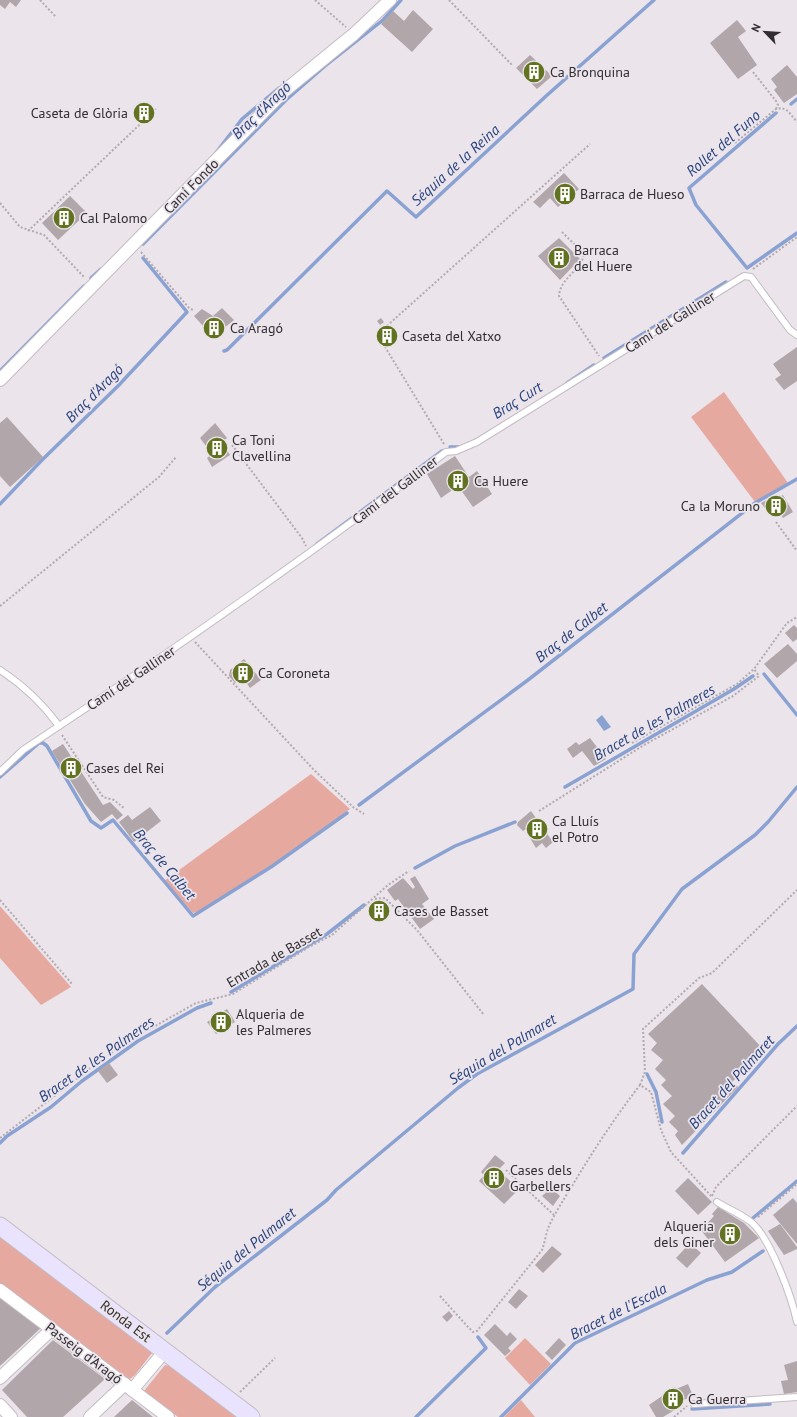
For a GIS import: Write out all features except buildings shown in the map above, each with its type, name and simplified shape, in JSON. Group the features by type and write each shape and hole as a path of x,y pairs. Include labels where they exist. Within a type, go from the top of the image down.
{"main road":[{"name":"Ronda Est","path":"0,1226 252,1417"}],"street":[{"name":"Camí Fondo","path":"0,380 283,92 354,34 390,0"},
{"name":"Passeig d'Aragó","path":"0,1290 168,1417"},
{"path":"0,1378 52,1329"},
{"path":"90,1417 129,1387 165,1351"},
{"path":"0,1405 11,1417"}],"lane":[{"name":"Camí del Galliner","path":"0,772 23,750 190,638 366,512 446,452 456,451 477,442 744,276 748,276"},
{"path":"748,276 751,277 790,330 797,335"},
{"path":"0,670 22,685 48,710 59,726"},
{"path":"717,1202 752,1222 760,1232 780,1272 797,1322"},
{"path":"694,1404 797,1397"}],"path":[{"path":"40,0 56,17"},
{"path":"315,0 354,34"},
{"path":"449,0 513,66"},
{"path":"754,72 776,101 778,105 776,109"},
{"path":"735,143 776,109 782,108 788,111 797,122"},
{"path":"28,231 156,109"},
{"path":"446,452 444,446 379,337 379,333 590,144"},
{"path":"0,203 20,226 28,231 44,235 93,286"},
{"path":"562,232 584,254 583,260 562,285 559,296 599,356 602,365"},
{"path":"748,276 752,270 797,238"},
{"path":"133,245 190,308 194,310"},
{"path":"232,445 302,538 309,552"},
{"path":"0,606 158,477 176,457"},
{"path":"776,522 797,551"},
{"path":"632,743 737,684 754,669 787,623 797,617"},
{"path":"190,638 314,770 353,808 364,814"},
{"path":"539,811 644,745 733,696 759,676 754,669"},
{"path":"59,726 59,730 103,797 114,800 124,808"},
{"name":"Entrada de Basset","path":"0,1138 101,1060 141,1034 196,1003 233,994 308,947 332,935 388,885 409,871"},
{"path":"440,1296 473,1332 477,1331 542,1250 554,1215 591,1155 623,1107 640,1085 645,1072 643,1029 699,978 712,973 797,890"},
{"path":"374,899 385,898 417,930 484,1015"},
{"path":"0,900 72,984"},
{"path":"640,1085 651,1092 661,1130 671,1152 717,1202"},
{"path":"712,1197 716,1188 797,1106"},
{"path":"506,1170 554,1215"},
{"path":"752,1222 797,1184"},
{"path":"230,1401 275,1358"},
{"path":"674,1417 683,1408 694,1404"}],"shaded area":[{"path":"724,392 788,483 755,502 691,417"},
{"path":"311,774 350,809 265,870 203,910 193,913 164,881"},
{"path":"0,906 71,987 41,1005 0,958"},
{"path":"0,1232 149,1347 152,1353 135,1375 130,1379 120,1377 0,1286"},
{"path":"525,1338 551,1364 530,1385 505,1358"},
{"path":"165,1365 173,1367 238,1417 178,1417 144,1391"},
{"path":"521,1400 535,1417 504,1417"}],"water":[{"path":"602,715 611,727 604,731 596,720"}],"waterway":[{"name":"Braç d'Aragó","path":"143,244 286,100 325,66 383,20 401,0"},
{"name":"Séquia de la Reina","path":"224,351 227,350 387,191 416,217 545,97 654,0"},
{"path":"215,154 242,119 279,88"},
{"name":"Rollet del Funo","path":"791,104 797,99"},
{"name":"Rollet del Funo","path":"776,113 689,188 696,205 747,268 797,233"},
{"name":"Braç d'Aragó","path":"0,504 42,460 118,386 187,312 143,258"},
{"path":"91,278 101,269"},
{"name":"Braç Curt","path":"604,358 726,282"},
{"path":"0,371 84,286"},
{"name":"Braç Curt","path":"567,383 594,365"},
{"name":"Braç Curt","path":"450,447 459,447"},
{"name":"Braç Curt","path":"317,544 442,451"},
{"name":"Braç de Calbet","path":"359,805 528,680 755,503 797,479"},
{"name":"Bracet de les Palmeres","path":"764,674 797,715"},
{"name":"Bracet de les Palmeres","path":"565,787 734,689 753,676"},
{"name":"Braç de Calbet","path":"0,777 39,743 43,743 47,746 91,821 101,828 113,820 193,916 271,867 347,813"},
{"name":"Séquia del Palmaret","path":"167,1333 215,1287 327,1200 336,1190 458,1088 477,1074 633,989 634,954 682,889 755,835 768,822 797,787"},
{"name":"Bracet de les Palmeres","path":"415,868 455,846 515,822"},
{"name":"Bracet de les Palmeres","path":"231,992 327,934 364,905"},
{"name":"Bracet de les Palmeres","path":"0,1143 7,1136 51,1107 82,1081 138,1041 197,1008 211,1003"},
{"name":"Bracet del Palmaret","path":"683,1153 778,1044 797,1026"},
{"name":"Bracet del Palmaret","path":"647,1074 656,1092 662,1122"},
{"name":"Bracet de l'Escala","path":"753,1218 797,1181"},
{"name":"Bracet de l'Escala","path":"501,1417 575,1343 707,1280 732,1272 763,1251"},
{"name":"Bracet del Palmaret","path":"416,1417 486,1348 478,1337"},
{"path":"692,1409 770,1404"}],"place":[{"name":"Ca Bronquina","path":"534,72"},
{"name":"Caseta de Glòria","path":"144,113"},
{"name":"Barraca de Hueso","path":"565,194"},
{"name":"Cal Palomo","path":"64,218"},
{"name":"Barraca del Huere","path":"559,258"},
{"name":"Ca Aragó","path":"214,328"},
{"name":"Caseta del Xatxo","path":"387,336"},
{"name":"Ca Toni Clavellina","path":"217,448"},
{"name":"Ca Huere","path":"458,481"},
{"name":"Ca la Moruno","path":"776,506"},
{"name":"Ca Coroneta","path":"243,673"},
{"name":"Cases del Rei","path":"71,768"},
{"name":"Ca Lluís el Potro","path":"537,829"},
{"name":"Cases de Basset","path":"379,911"},
{"name":"Alqueria de les Palmeres","path":"221,1022"},
{"name":"Cases dels Garbellers","path":"494,1178"},
{"name":"Alqueria dels Giner","path":"730,1234"},
{"name":"Ca Guerra","path":"673,1399"}]}
